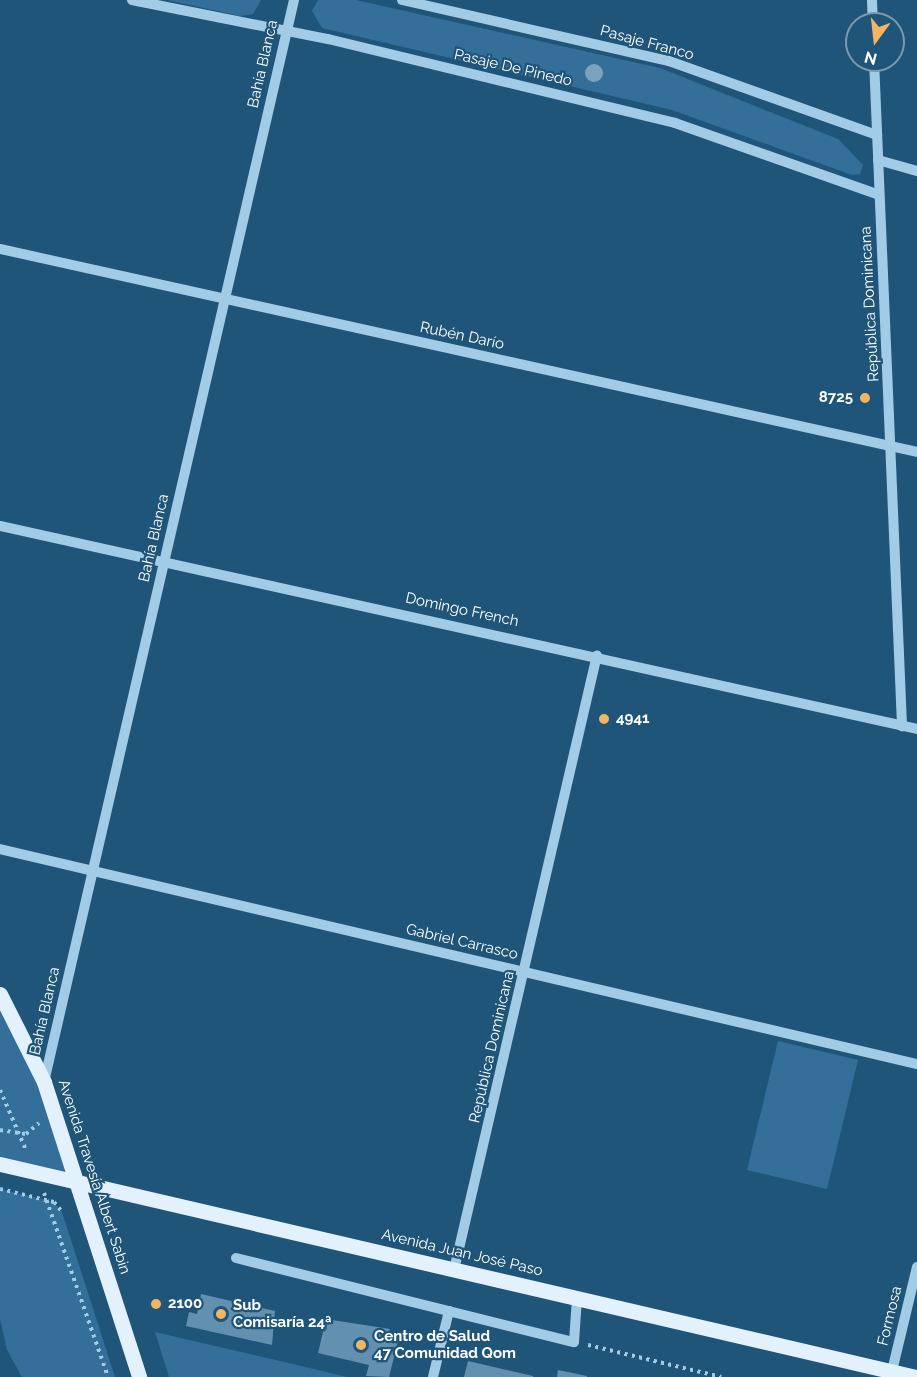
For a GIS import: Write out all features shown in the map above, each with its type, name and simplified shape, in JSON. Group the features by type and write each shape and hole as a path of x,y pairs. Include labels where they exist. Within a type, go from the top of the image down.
{"main road":[{"name":"Avenida Travesía Albert Sabin","path":"0,994 44,1082 80,1183 139,1377"},
{"name":"Avenida Juan José Paso","path":"0,1164 916,1377"}],"street":[{"name":"Pasaje De Pinedo","path":"132,0 286,32 675,123 879,195"},
{"name":"Bahía Blanca","path":"44,1082 294,0"},
{"name":"Pasaje Franco","path":"402,0 669,61 877,135"},
{"name":"República Dominicana","path":"874,72 902,726"},
{"path":"878,160 917,171"},
{"name":"Rubén Darío","path":"0,249 917,452"},
{"name":"Domingo French","path":"0,526 597,655 917,729"},
{"name":"República Dominicana","path":"454,1270 597,655"},
{"name":"Gabriel Carrasco","path":"0,849 917,1064"},
{"path":"236,1258 574,1342 578,1298"},
{"name":"Formosa","path":"892,1371 917,1267"},
{"path":"433,1377 449,1311"}],"path":[{"path":"0,1090 19,1133"},
{"path":"0,1130 26,1134 40,1123"},
{"path":"0,1189 47,1200 62,1212"},
{"path":"47,1200 108,1377"},
{"path":"574,1342 722,1377"}],"shaded area":[{"path":"167,0 261,0 253,14 240,16"},
{"path":"318,0 356,0 660,68 838,139 863,165 860,174 852,175 672,110 322,28 312,11"},
{"path":"0,994 80,1183 0,1164"},
{"path":"778,1041 858,1060 827,1189 747,1170"},
{"path":"0,1189 54,1202 62,1212 115,1377 22,1377 7,1350 0,1319"},
{"path":"155,1332 293,1364 347,1377 169,1377"}],"building":[{"path":"201,1294 275,1311 272,1345 186,1326 189,1312 197,1314"},
{"path":"326,1319 390,1329 387,1338 398,1341 389,1377 366,1376 369,1365 318,1353"},
{"path":"468,1361 533,1376 533,1377 464,1377"},
{"path":"558,1370 587,1376 587,1377 557,1377"}],"place":[{"name":"8725","path":"865,398"},
{"name":"4941","path":"604,719"},
{"name":"2100","path":"156,1304"},
{"name":"Sub Comisaría 24ª","path":"221,1314"},
{"name":"Centro de Salud 47 Comunidad Qom","path":"361,1345"}]}
